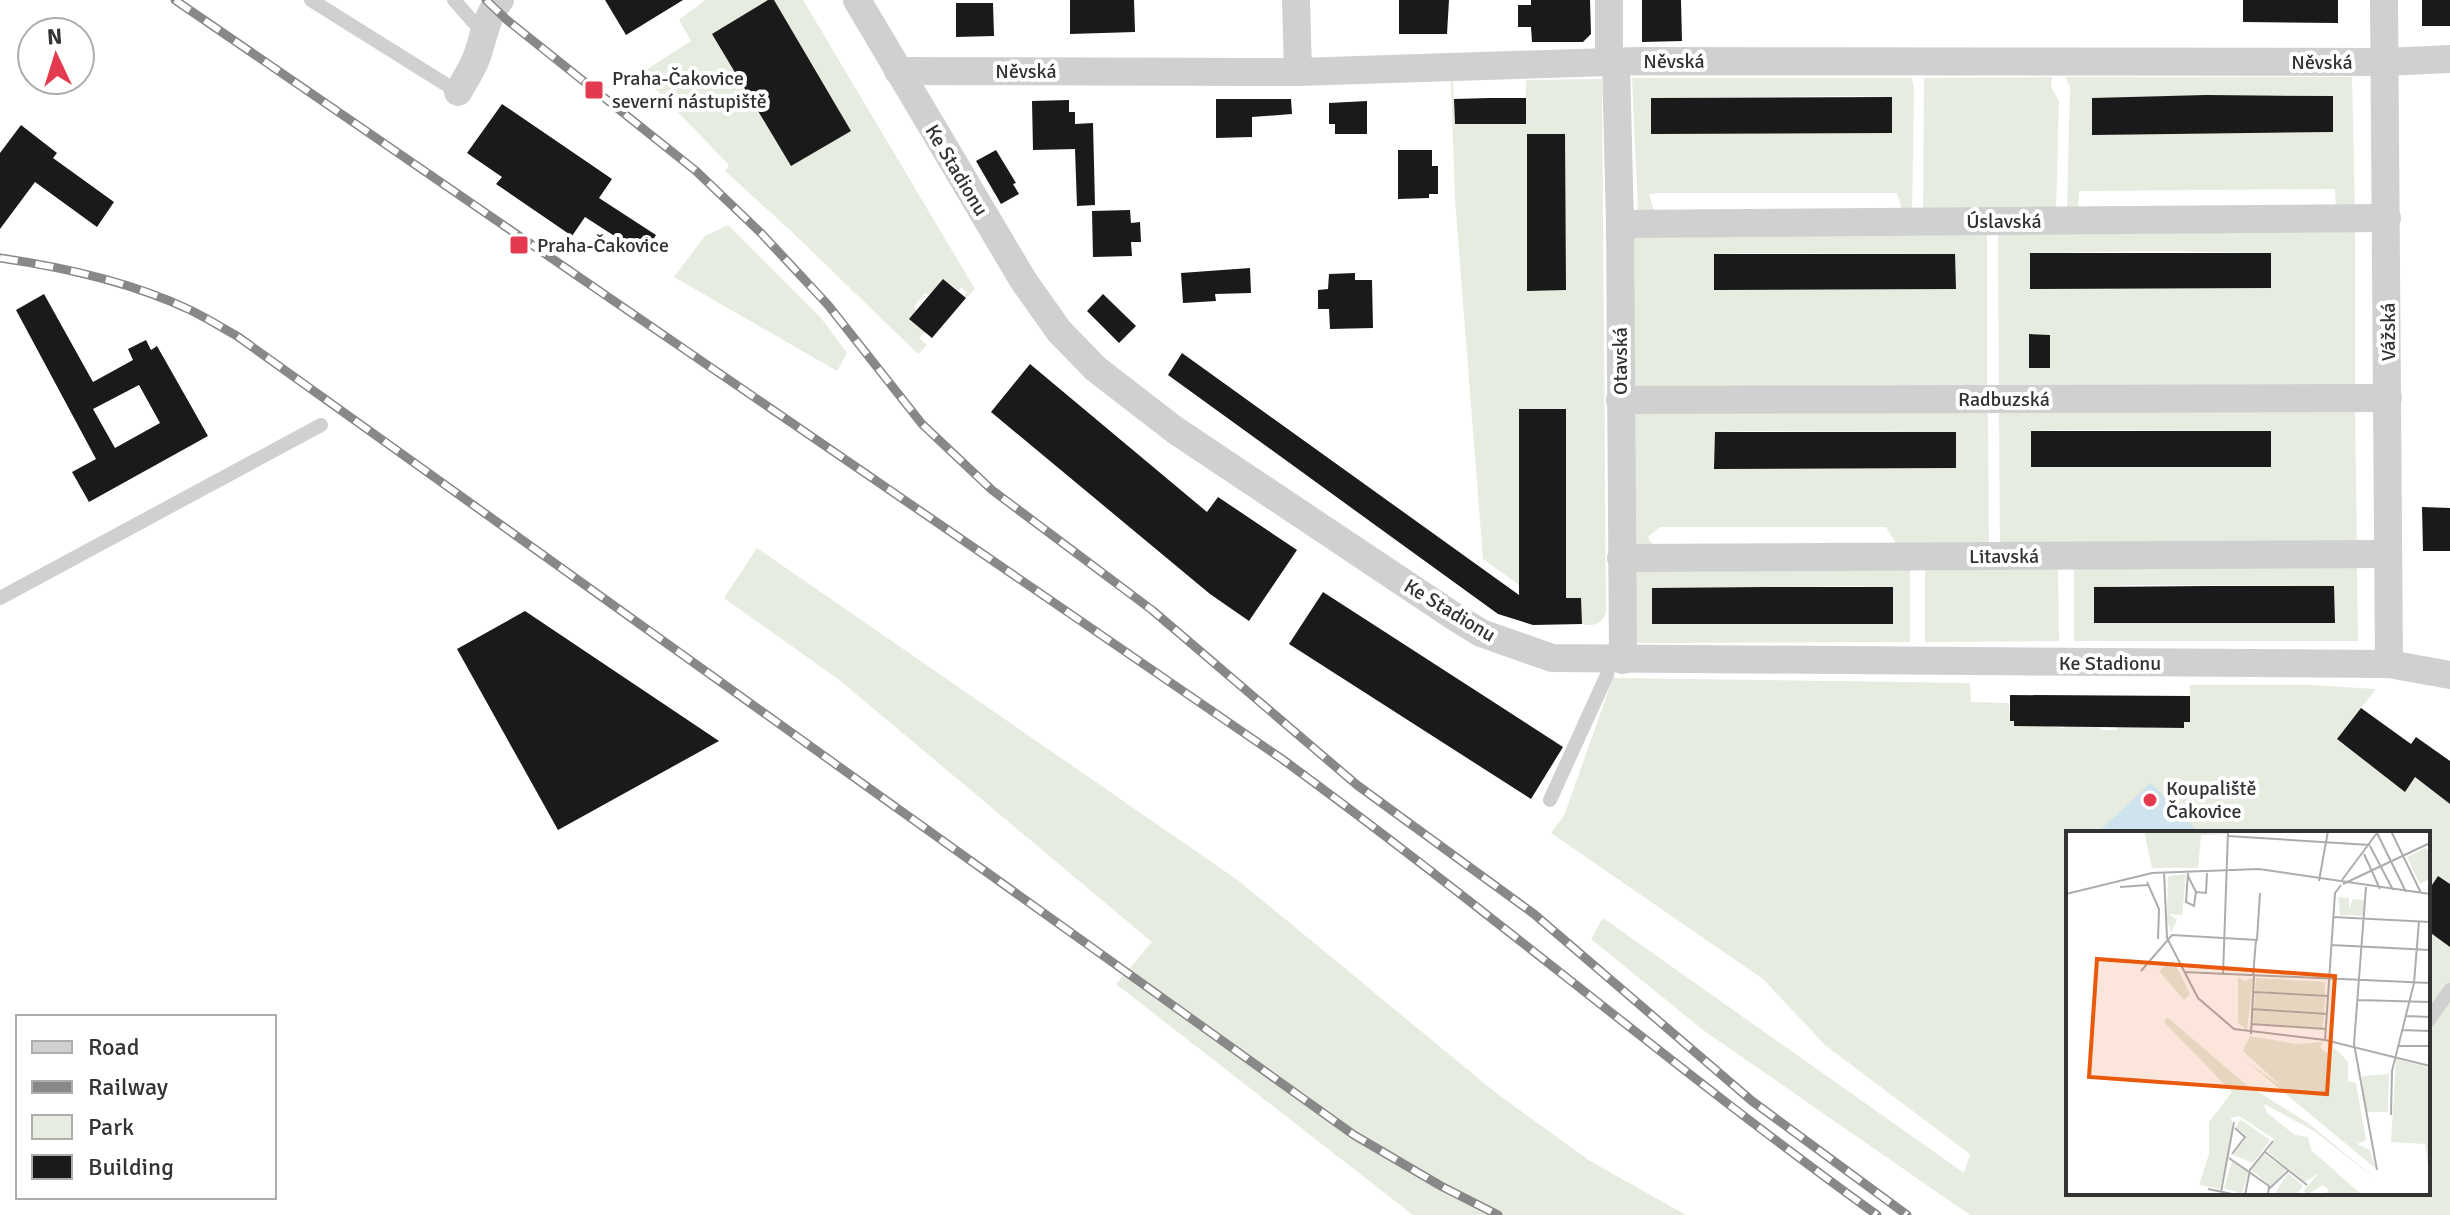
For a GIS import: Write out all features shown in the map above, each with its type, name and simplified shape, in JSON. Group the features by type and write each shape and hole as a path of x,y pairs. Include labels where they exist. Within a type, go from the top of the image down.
{"street":[{"path":"458,92 477,59 483,33 493,8 500,0"},
{"name":"Ke Stadionu","path":"857,0 1023,280 1059,331 1108,379 1175,430 1481,633 1552,658 2389,664 2440,673"},
{"path":"1296,0 1298,72"},
{"name":"Otavská","path":"1609,0 1620,224 1621,558 1615,660"},
{"name":"Vážská","path":"2384,0 2389,664"},
{"name":"Něvská","path":"898,71 1298,72 1612,62 2385,62 2450,59"},
{"name":"Úslavská","path":"1620,224 2387,218"},
{"name":"Radbuzská","path":"1620,400 2388,398"},
{"name":"Litavská","path":"1621,558 2388,554"}],"lane":[{"path":"311,0 458,92"},
{"path":"454,0 483,33"},
{"path":"0,598 321,425"},
{"path":"1550,800 1615,660"},
{"path":"2440,673 2450,692"},
{"path":"2430,1018 2450,990"}],"green space":[{"path":"705,0 803,0 975,289 966,298 967,292 961,287 958,291 944,279 930,295 925,293 914,306 925,332 919,338 927,345 918,354 725,171 729,165 642,75 691,41 679,20"},
{"path":"2052,77 2051,87 2059,101 2056,211 1923,212 1924,78"},
{"path":"2065,77 2352,77 2355,210 2336,210 2335,189 2079,191 2078,211 2067,211 2070,87","holes":["2333,96 2333,132 2092,134 2127,97"]},
{"path":"1632,78 1912,78 1912,212 1903,212 1897,193 1662,193 1649,194 1655,213 1638,213","holes":["1892,97 1892,133 1652,134 1651,98"]},
{"path":"1602,79 1606,612 1600,622 1593,625 1582,624 1581,598 1537,598 1483,559 1455,200 1451,82 1455,124 1525,124 1526,80","holes":["1527,134 1565,134 1565,290 1527,290","1519,410 1566,410 1566,574 1519,574"]},
{"path":"728,225 821,318 847,353 837,371 674,277 705,236"},
{"path":"2355,229 2355,391 1999,391 1998,230","holes":["2031,253 2270,253 2271,288 2031,288"]},
{"path":"1987,230 1987,390 1639,389 1634,385 1633,231","holes":["1714,254 1955,254 1955,289 1714,290"]},
{"path":"2355,408 2357,547 2000,548 1999,409","holes":["2031,431 2271,431 2271,466 2031,467"]},
{"path":"1988,409 1989,548 1899,548 1886,527 1660,527 1648,537 1654,548 1643,548 1635,543 1634,410","holes":["1715,432 1956,432 1715,468"]},
{"path":"757,548 1239,881 1496,1093 1590,1161 1686,1215 1413,1215 1116,984 1152,942 838,679 724,598"},
{"path":"2058,565 2059,641 1925,642 1925,566"},
{"path":"2357,565 2358,641 2074,641 2074,566","holes":["2334,586 2335,622 2094,623 2094,587"]},
{"path":"1910,566 1910,642 1635,643 1635,567","holes":["1858,586 1893,588 1893,623 1687,588"]},
{"path":"1613,678 1970,683 1971,702 2009,703 2010,721 2064,728 2065,722 2099,722 2100,730 2117,730 2117,722 2153,728 2184,728 2184,722 2190,721 2190,685 2310,685 2376,689 2337,739 2405,791 2415,777 2450,804 2450,1215 1970,1215 1703,1030 1591,939 1603,918 1964,1173 1970,1154 1825,1045 1763,979 1551,833 1564,816"}],"water":[{"name":"Koupaliště Čakovice","path":"2151,783 2197,831 2099,831"}],"building":[{"path":"605,0 683,0 626,35"},
{"path":"768,0 774,0 851,131 791,166 712,34"},
{"path":"1070,0 1134,0 1135,32 1070,34"},
{"path":"1399,0 1449,0 1447,34 1399,34"},
{"path":"1531,0 1590,0 1591,34 1583,42 1532,42 1531,27 1518,27 1518,5 1531,5"},
{"path":"1642,0 1681,0 1682,41 1642,42"},
{"path":"2243,0 2338,0 2338,23 2243,22"},
{"path":"2422,0 2450,0 2450,26 2422,26"},
{"path":"956,3 993,3 994,36 956,37"},
{"path":"2333,96 2333,132 2092,135 2092,98"},
{"path":"1892,97 1892,133 1651,134 1651,98"},
{"path":"1526,98 1526,124 1455,124 1454,99"},
{"path":"1216,99 1291,99 1292,114 1252,117 1252,137 1216,138"},
{"path":"1069,100 1069,112 1075,112 1075,124 1093,123 1095,205 1077,206 1075,149 1033,150 1032,101"},
{"path":"1367,101 1367,134 1335,134 1335,124 1329,124 1329,103"},
{"path":"502,104 612,179 599,198 656,235 644,255 585,217 572,236 496,184 502,177 467,153"},
{"path":"21,125 57,153 53,158 114,202 97,227 35,182 0,229 0,153"},
{"path":"1527,134 1565,134 1566,290 1527,291"},
{"path":"996,150 1016,183 1013,184 1019,194 1001,204 976,161"},
{"path":"1398,150 1432,150 1432,166 1438,166 1438,194 1429,194 1429,198 1398,199"},
{"path":"1130,210 1131,223 1140,222 1141,242 1131,242 1132,256 1093,257 1092,211"},
{"path":"2030,253 2271,253 2271,288 2030,289"},
{"path":"1714,254 1955,254 1956,289 1714,290"},
{"path":"1250,268 1251,293 1215,294 1216,301 1183,303 1181,273"},
{"path":"1355,273 1355,280 1372,280 1373,328 1330,329 1329,309 1318,309 1318,290 1328,289 1329,274"},
{"path":"943,279 966,298 932,338 909,319"},
{"path":"44,294 93,382 133,360 128,349 146,340 151,350 157,346 208,436 89,502 72,472 96,459 16,310","holes":["139,385 160,423 115,448 93,409"]},
{"path":"1103,294 1136,326 1119,343 1087,311"},
{"path":"2029,334 2050,335 2050,368 2029,368"},
{"path":"1182,353 1519,595 1519,409 1566,409 1566,598 1581,598 1582,624 1533,625 1498,614 1168,375"},
{"path":"1030,364 1207,512 1218,497 1297,550 1249,621 1210,594 991,412"},
{"path":"2031,431 2271,431 2271,467 2031,467"},
{"path":"1715,432 1956,432 1956,468 1714,469"},
{"path":"2422,507 2450,508 2450,551 2423,551"},
{"path":"2334,586 2335,623 2094,623 2094,587"},
{"path":"1893,587 1893,624 1652,624 1652,588"},
{"path":"1323,592 1563,747 1531,799 1289,644"},
{"path":"525,611 719,741 558,830 457,649"},
{"path":"2010,695 2190,696 2190,722 2184,722 2184,728 2014,726 2014,721 2010,721"},
{"path":"2361,708 2411,744 2416,737 2450,761 2450,804 2415,777 2405,792 2337,739"},
{"path":"2438,876 2450,884 2450,947 2430,932 2430,888"}],"railway":[{"path":"175,0 1282,759 1801,1160 1877,1215"},
{"path":"486,0 696,171 761,233 828,305 922,424 992,490 1152,610 1357,785 1534,914 1752,1101 1907,1215"},
{"path":"0,258 120,283 166,299 237,336 1354,1135 1498,1215"}],"place":[{"name":"Praha-Čakovice severní nástupiště","path":"594,90"},
{"name":"Praha-Čakovice","path":"519,245"},
{"name":"Koupaliště Čakovice","path":"2150,800"}]}
